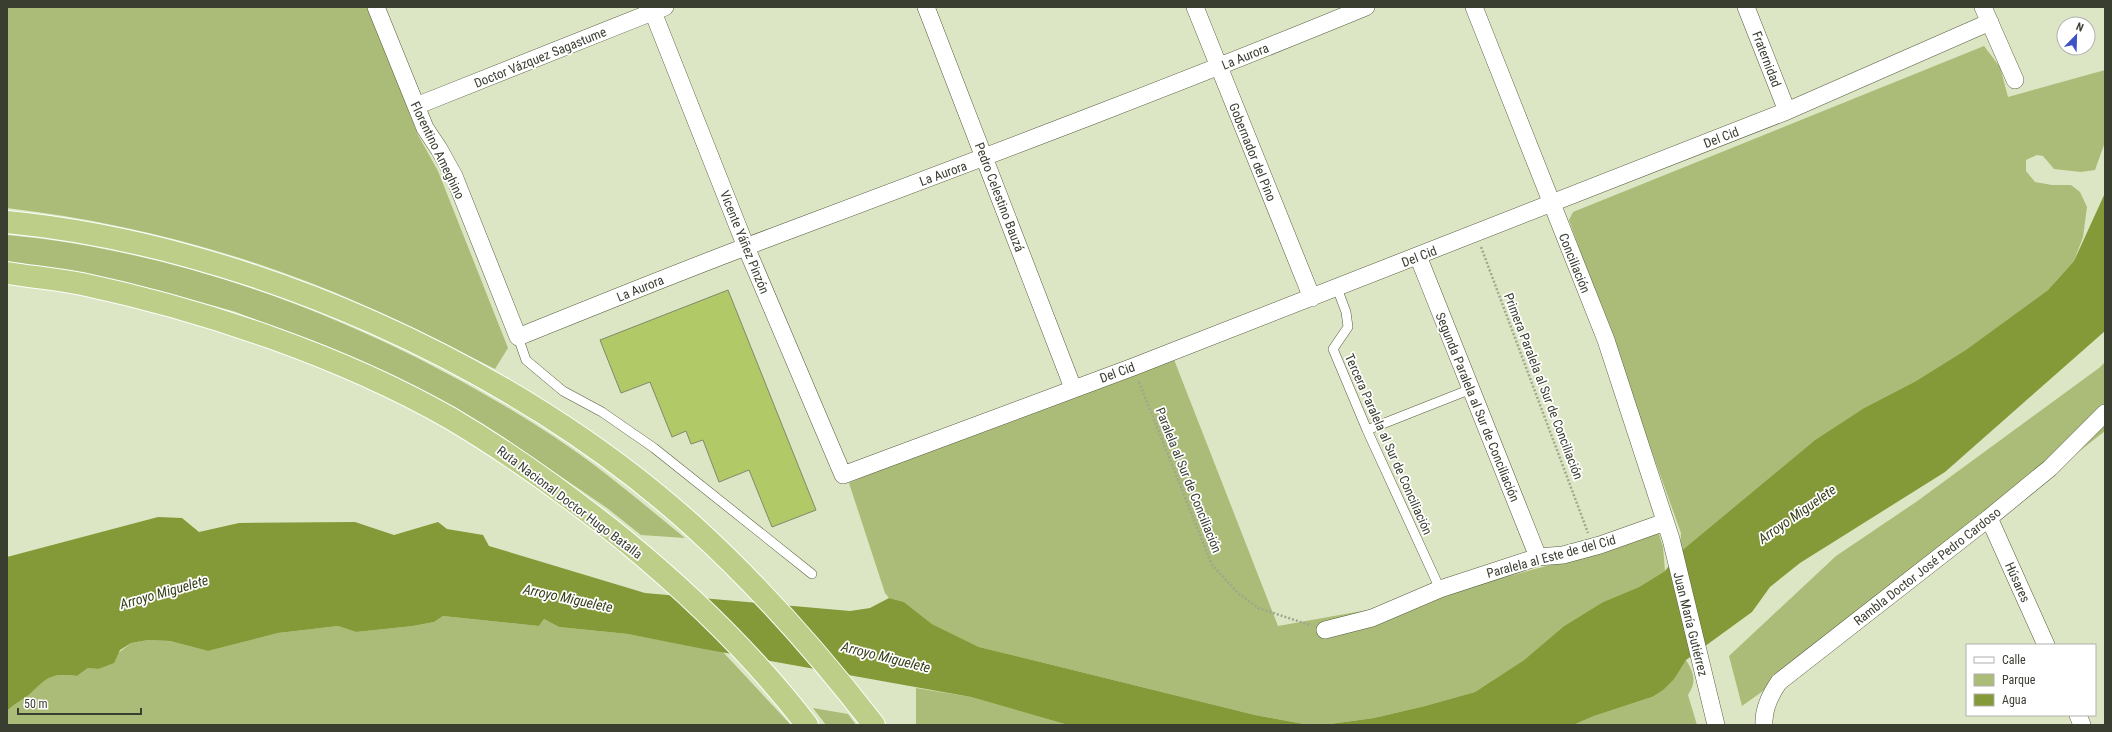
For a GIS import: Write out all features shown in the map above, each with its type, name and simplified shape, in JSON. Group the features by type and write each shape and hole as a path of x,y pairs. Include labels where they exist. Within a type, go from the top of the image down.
{"highway":[{"path":"7,222 103,237 164,251 234,270 297,291 365,319 458,364 532,406 588,444 691,524 787,620 813,649 869,719"},
{"name":"Ruta Nacional Doctor Hugo Batalla","path":"7,273 80,284 153,301 225,322 289,345 343,367 448,417 502,450 601,521 648,560 702,609 748,655 807,725"}],"street":[{"name":"Florentino Ameghino","path":"376,7 425,128 439,148 454,176 518,337"},
{"name":"Pedro Celestino Bauzá","path":"926,7 1073,388"},
{"name":"Gobernador del Pino","path":"1195,7 1312,298"},
{"name":"La Aurora","path":"518,337 746,247 1219,67 1366,7"},
{"name":"Conciliación","path":"1474,7 1606,340 1665,522"},
{"name":"Fraternidad","path":"1746,7 1787,111"},
{"name":"Doctor Vázquez Sagastume","path":"416,106 656,9"},
{"name":"Vicente Yáñez Pinzón","path":"656,9 746,247 843,475"},
{"name":"Del Cid","path":"843,475 1073,388 1133,367 1312,298 1476,234 1551,202 1787,111 1987,15"},
{"path":"1987,15 2015,80"},
{"name":"Segunda Paralela al Sur de Conciliación","path":"1418,256 1538,557"},
{"name":"Rambla Doctor José Pedro Cardoso","path":"1764,725 1768,700 1778,682 1990,518 2050,468 2105,413"},
{"name":"Húsares","path":"1990,518 2046,644"},
{"name":"Juan María Gutiérrez","path":"1665,522 1716,725"},
{"name":"Paralela al Este de del Cid","path":"1325,630 1372,618 1440,588 1538,557 1562,555 1593,546 1665,522"}],"lane":[{"name":"Tercera Paralela al Sur de Conciliación","path":"1337,288 1346,312 1348,327 1333,349 1367,430 1440,588"},
{"path":"518,337 526,360 562,392 602,412 654,448 812,574"},
{"path":"1367,430 1471,388"}],"path":[{"name":"Primera Paralela al Sur de Conciliación","path":"1476,234 1593,546"},
{"name":"Paralela al Sur de Conciliación","path":"1133,367 1212,565 1238,593 1258,608 1325,630"}],"green space":[{"path":"7,7 368,7 418,135 438,171 508,348 495,369 376,311 317,285 274,269 186,242 142,231 52,214 7,208"},
{"path":"1984,46 2000,67 2008,97 2105,70 2105,142 2095,170 2081,172 2054,169 2043,156 2037,155 2026,160 2026,171 2035,182 2052,185 2071,185 2080,192 2087,207 2083,237 2074,261 2048,290 1967,350 1916,381 1864,408 1815,440 1680,552 1681,533 1569,220 1573,212"},
{"path":"7,235 79,244 151,259 222,279 292,303 360,331 427,363 491,398 553,436 604,473 685,538 641,535 607,508 497,433 419,389 330,348 233,311 116,280 7,263"},
{"path":"1173,357 1278,626 1418,601 1561,562 1658,531 1663,547 1665,571 1639,587 1603,602 1564,626 1524,660 1475,692 1374,718 1323,725 1309,725 1255,715 979,647 932,624 904,602 889,598 885,593 849,483 883,468"},
{"path":"2105,362 2105,431 2020,498 1973,541 1742,706 1729,656 1836,556 1916,502 2099,368"},
{"path":"443,616 539,626 544,619 559,627 628,634 722,651 791,725 7,725 7,711 46,680 61,675 77,676 88,668 98,669 131,643 148,640 170,641 208,651 278,633 338,626 356,632 413,626 434,622"},
{"path":"1686,660 1693,673 1693,686 1688,695 1697,725 1573,725 1594,716 1652,697"},
{"path":"916,688 971,697 1068,725 916,725"},
{"path":"813,708 848,714 856,725 826,725"}],"water":[{"name":"Arroyo Miguelete","path":"2105,193 2105,331 1945,472 1800,563 1770,587 1752,612 1686,660 1674,679 1663,690 1652,697 1594,716 1573,725 1323,725 1374,718 1475,692 1524,660 1564,626 1603,602 1639,587 1665,571 1680,552 1815,440 1864,408 1916,381 1966,350 2048,290 2074,261"},
{"name":"Arroyo Miguelete","path":"158,517 182,518 199,532 239,523 355,522 394,535 438,522 447,529 483,535 489,546 645,593 850,611 870,608 889,598 904,602 932,624 979,647 1255,715 1309,725 1068,725 971,697 628,634 559,627 544,619 539,626 443,616 434,622 413,626 356,632 338,626 278,633 208,651 170,641 148,640 131,643 120,650 114,663 98,669 88,668 77,676 61,675 50,678 7,711 7,557"}],"building":[{"path":"728,290 816,510 772,527 749,470 719,482 703,440 691,444 686,431 672,437 650,382 621,393 600,340"}]}
